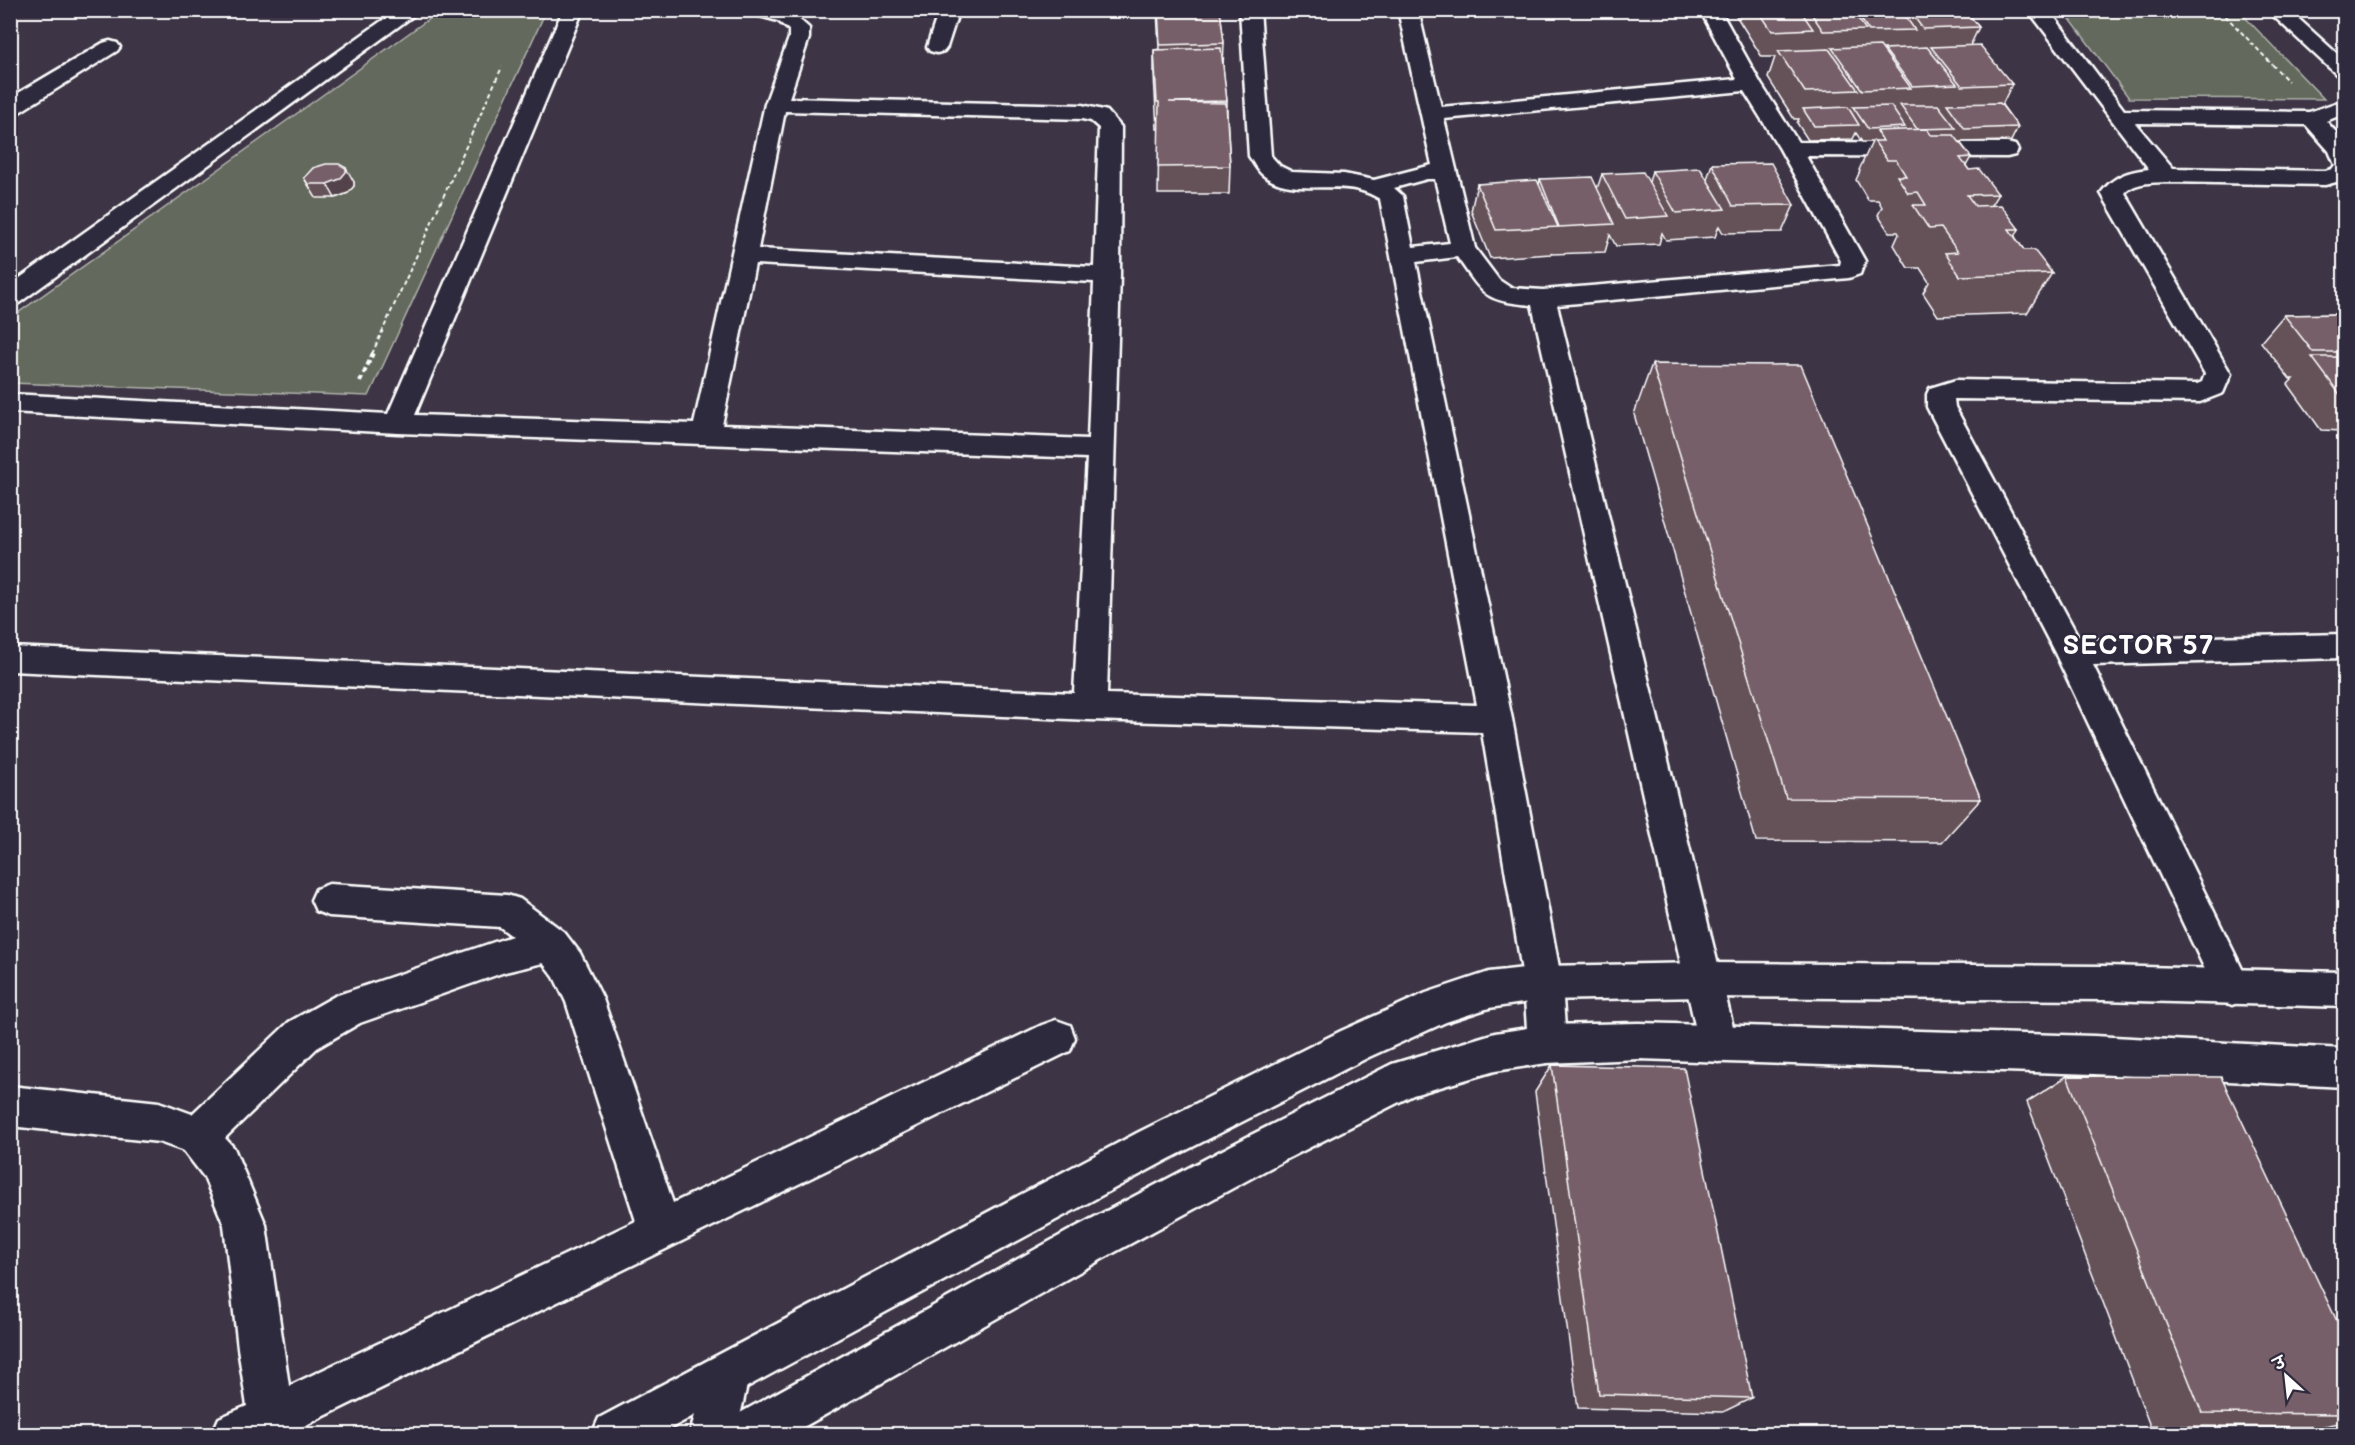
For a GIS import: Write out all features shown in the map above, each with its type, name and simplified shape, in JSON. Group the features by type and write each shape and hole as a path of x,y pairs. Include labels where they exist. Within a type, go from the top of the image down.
{"street":[{"path":"10,297 411,10"},
{"path":"398,424 573,10"},
{"path":"706,434 776,104 799,38 799,28 785,17 759,10"},
{"path":"937,47 949,10"},
{"path":"1250,10 1260,156 1271,170 1294,179 1356,180 1377,186 1391,196 1496,719 1543,983 1548,1044"},
{"path":"1408,10 1463,249 1490,285 1505,295 1543,298 1840,273 1851,269 1853,261 1791,149 1750,84 1710,10"},
{"path":"2038,10 2166,175"},
{"path":"2277,10 2344,71"},
{"path":"10,108 110,47"},
{"path":"1432,114 1750,84"},
{"path":"776,104 1082,112 1099,116 1110,127 1108,276 1090,707"},
{"path":"2118,116 2312,119 2344,106"},
{"path":"2312,119 2340,149 2344,162"},
{"path":"1791,149 2007,150"},
{"path":"2232,987 2071,653 1941,407 1940,394 1956,389 2200,393 2214,387 2218,374 2113,193 2120,184 2139,177 2166,175 2325,178 2340,174 2344,169"},
{"path":"1377,186 1426,172 1446,172"},
{"path":"1402,256 1463,249"},
{"path":"744,256 1108,276"},
{"path":"1543,298 1718,1043"},
{"path":"10,403 398,424 1102,449"},
{"path":"2071,653 2344,646"},
{"path":"10,659 1090,707 1496,719"},
{"path":"329,900 507,911 551,944 567,965 584,999 661,1231"},
{"path":"198,1136 303,1035 348,1009 505,955 551,944"},
{"path":"615,1434 1153,1146 1355,1044 1449,1003 1489,990 1543,983 1704,981 2103,982 2344,990"},
{"path":"236,1434 661,1231 1056,1038"},
{"path":"747,1434 1099,1238 1265,1149 1406,1078 1495,1052 1548,1044 1639,1041 2094,1055 2344,1068"},
{"path":"10,1106 159,1122 198,1136 219,1163 245,1225 260,1347 272,1418"},
{"path":"713,1434 727,1376"}],"path":[{"path":"2220,10 2290,83 2279,83"},
{"path":"444,20 453,12 526,14 522,24"},
{"path":"359,384 507,57"}],"green space":[{"path":"440,11 546,11 369,396 11,383 11,318"},
{"path":"2064,11 2239,11 2324,99 2129,98"}],"building":[{"path":"1158,10 1220,10 1224,43 1160,45"},
{"path":"1758,10 1800,10 1813,29 1772,31"},
{"path":"1809,10 1852,10 1866,30 1823,31"},
{"path":"1855,10 1901,10 1915,30 1869,31"},
{"path":"1909,10 1965,10 1979,27 1923,29"},
{"path":"1980,45 2012,84 1962,86 1931,47"},
{"path":"1880,46 1911,88 1862,90 1832,48"},
{"path":"1927,47 1957,84 1912,86 1884,49"},
{"path":"1221,48 1227,101 1169,102 1226,103 1230,166 1158,167 1159,102 1157,102 1154,50"},
{"path":"1829,49 1858,90 1805,92 1778,51"},
{"path":"2000,103 2018,127 1965,129 1947,104"},
{"path":"1900,105 1938,105 1956,128 1917,129"},
{"path":"1891,106 1905,127 1868,129 1853,107"},
{"path":"1848,107 1859,125 1814,126 1803,109"},
{"path":"1927,129 1931,135 1954,135 1971,157 1960,158 1969,170 1979,169 1998,194 1967,195 1975,206 2001,205 2019,229 2009,229 2024,250 2034,250 2052,273 1960,276 1945,253 1958,252 1941,228 1929,229 1913,205 1926,205 1918,192 1908,193 1897,176 1906,176 1896,160 1887,160 1874,141 1883,141 1877,131"},
{"path":"1771,163 1794,205 1733,206 1712,164"},
{"path":"326,164 339,164 346,168 346,172 340,179 327,184 308,184 304,178 313,168"},
{"path":"1700,168 1725,209 1676,213 1652,171"},
{"path":"1643,172 1668,216 1625,219 1602,174"},
{"path":"1592,177 1614,224 1559,227 1540,179"},
{"path":"1537,180 1558,227 1496,230 1477,184"},
{"path":"2344,314 2344,352 2313,352 2284,315"},
{"path":"2312,357 2344,357 2344,400"},
{"path":"1652,364 1801,365 1981,799 1786,798"},
{"path":"1552,1065 1684,1068 1752,1398 1599,1394"},
{"path":"2067,1076 2221,1077 2344,1336 2344,1414 2202,1413"}],"district":[{"name":"SECTOR 57","path":"2139,646"}]}
